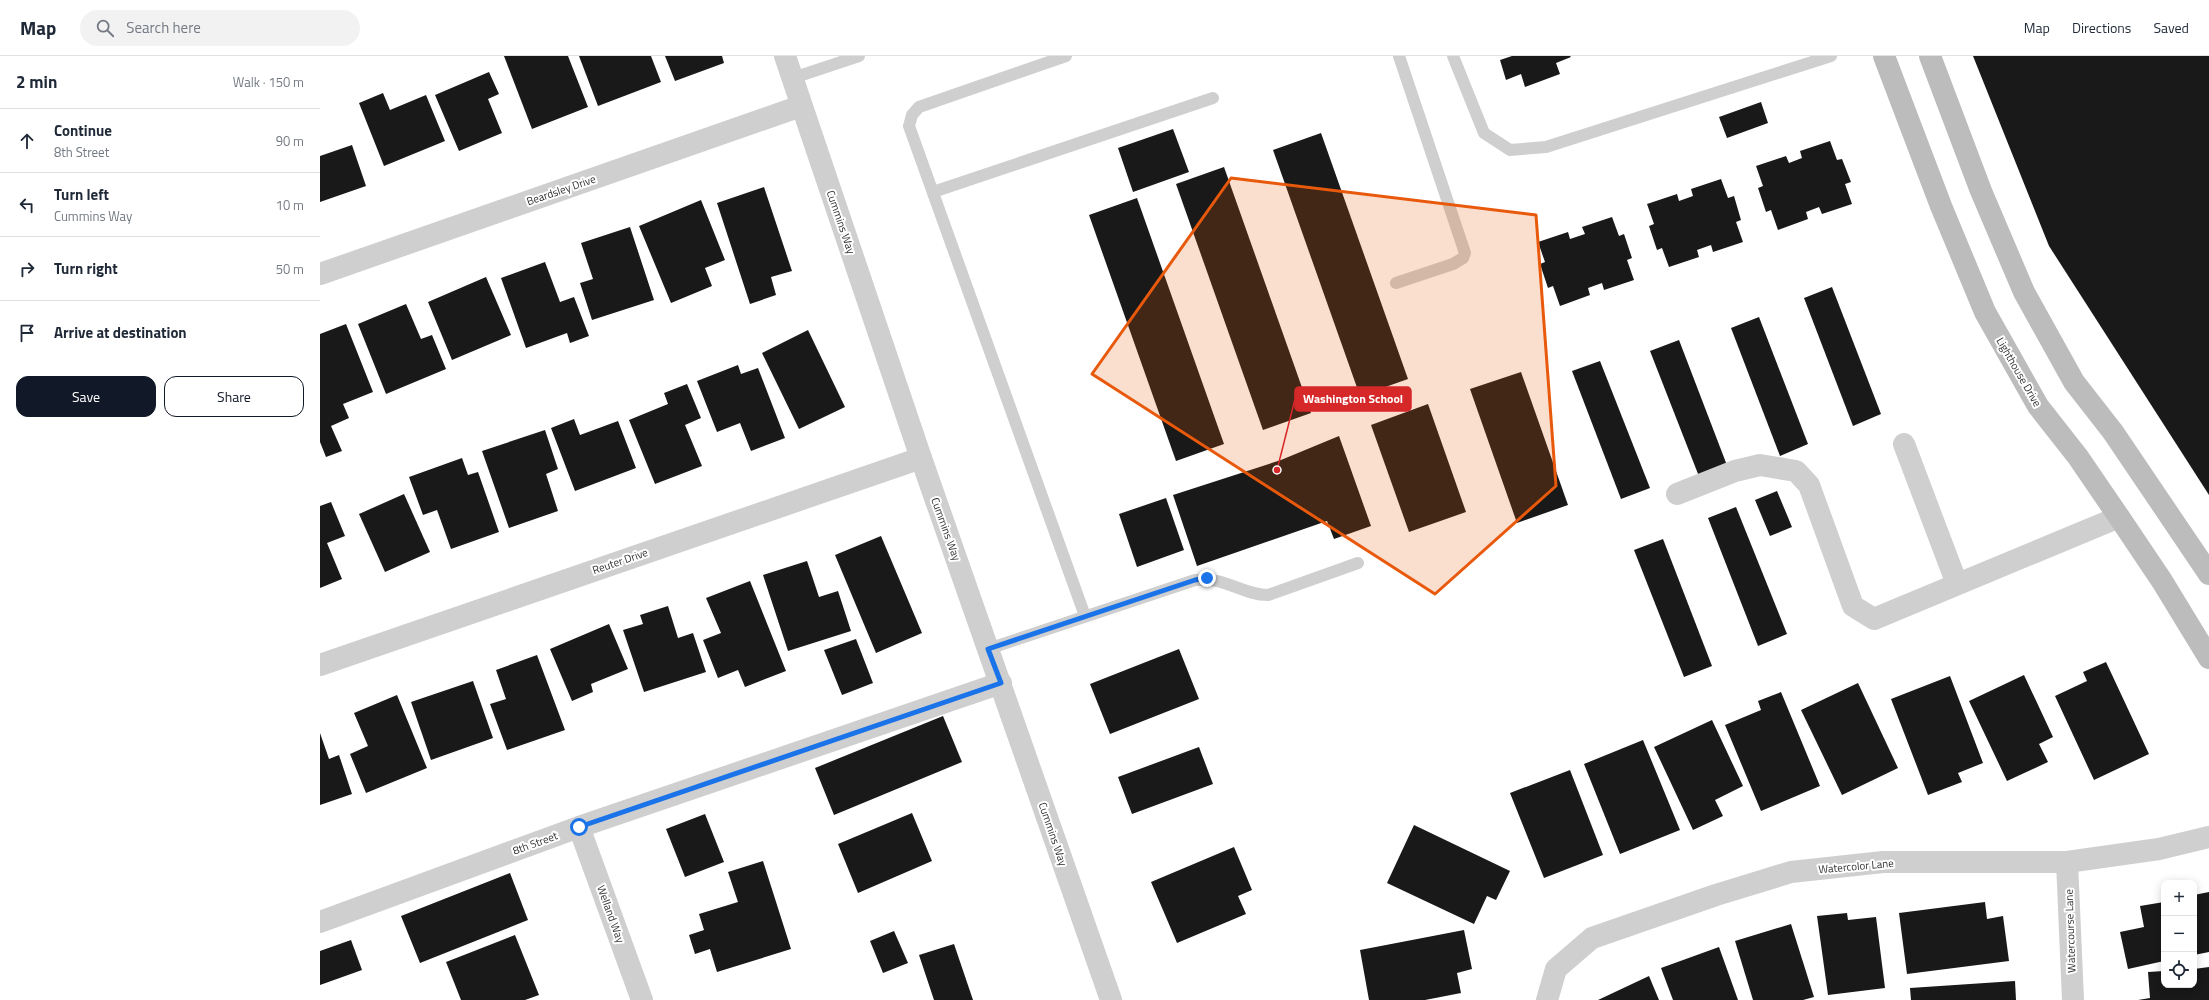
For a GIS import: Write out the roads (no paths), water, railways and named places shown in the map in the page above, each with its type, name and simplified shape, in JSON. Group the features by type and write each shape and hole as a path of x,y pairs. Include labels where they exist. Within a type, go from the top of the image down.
{"street":[{"name":"Cummins Way","path":"785,56 920,458 1001,683 1111,1000"},
{"name":"Lighthouse Drive","path":"1884,56 1941,206 1985,312 2038,406 2078,457 2119,517 2162,581 2209,658"},
{"path":"1930,56 1981,191 2024,292 2074,382 2113,432 2209,574"},
{"name":"Beardsley Drive","path":"320,274 801,106"},
{"path":"1904,444 1956,584"},
{"name":"Reuter Drive","path":"320,665 920,458"},
{"path":"1677,494 1735,471 1760,465 1796,471 1809,485 1853,606 1874,619 2119,517"},
{"name":"8th Street","path":"320,922 579,827 1001,683"},
{"name":"Welland Way","path":"579,827 642,1000"},
{"name":"Watercolor Lane","path":"1547,1000 1556,969 1592,938 1716,895 1790,872 1883,862 2067,862 2159,849 2209,837"},
{"name":"Watercourse Lane","path":"2067,862 2073,1000"}],"lane":[{"path":"793,78 859,56"},
{"path":"1066,56 919,107 912,115 909,126 1085,616"},
{"path":"1396,283 1453,264 1463,258 1465,253 1399,56"},
{"path":"1453,56 1484,133 1510,150 1546,148 1831,56"},
{"path":"933,192 1213,98"},
{"path":"988,649 1195,580 1207,578 1223,581 1259,595 1268,595 1358,564"}],"place":[{"name":"Washington School","path":"1277,470"}]}
